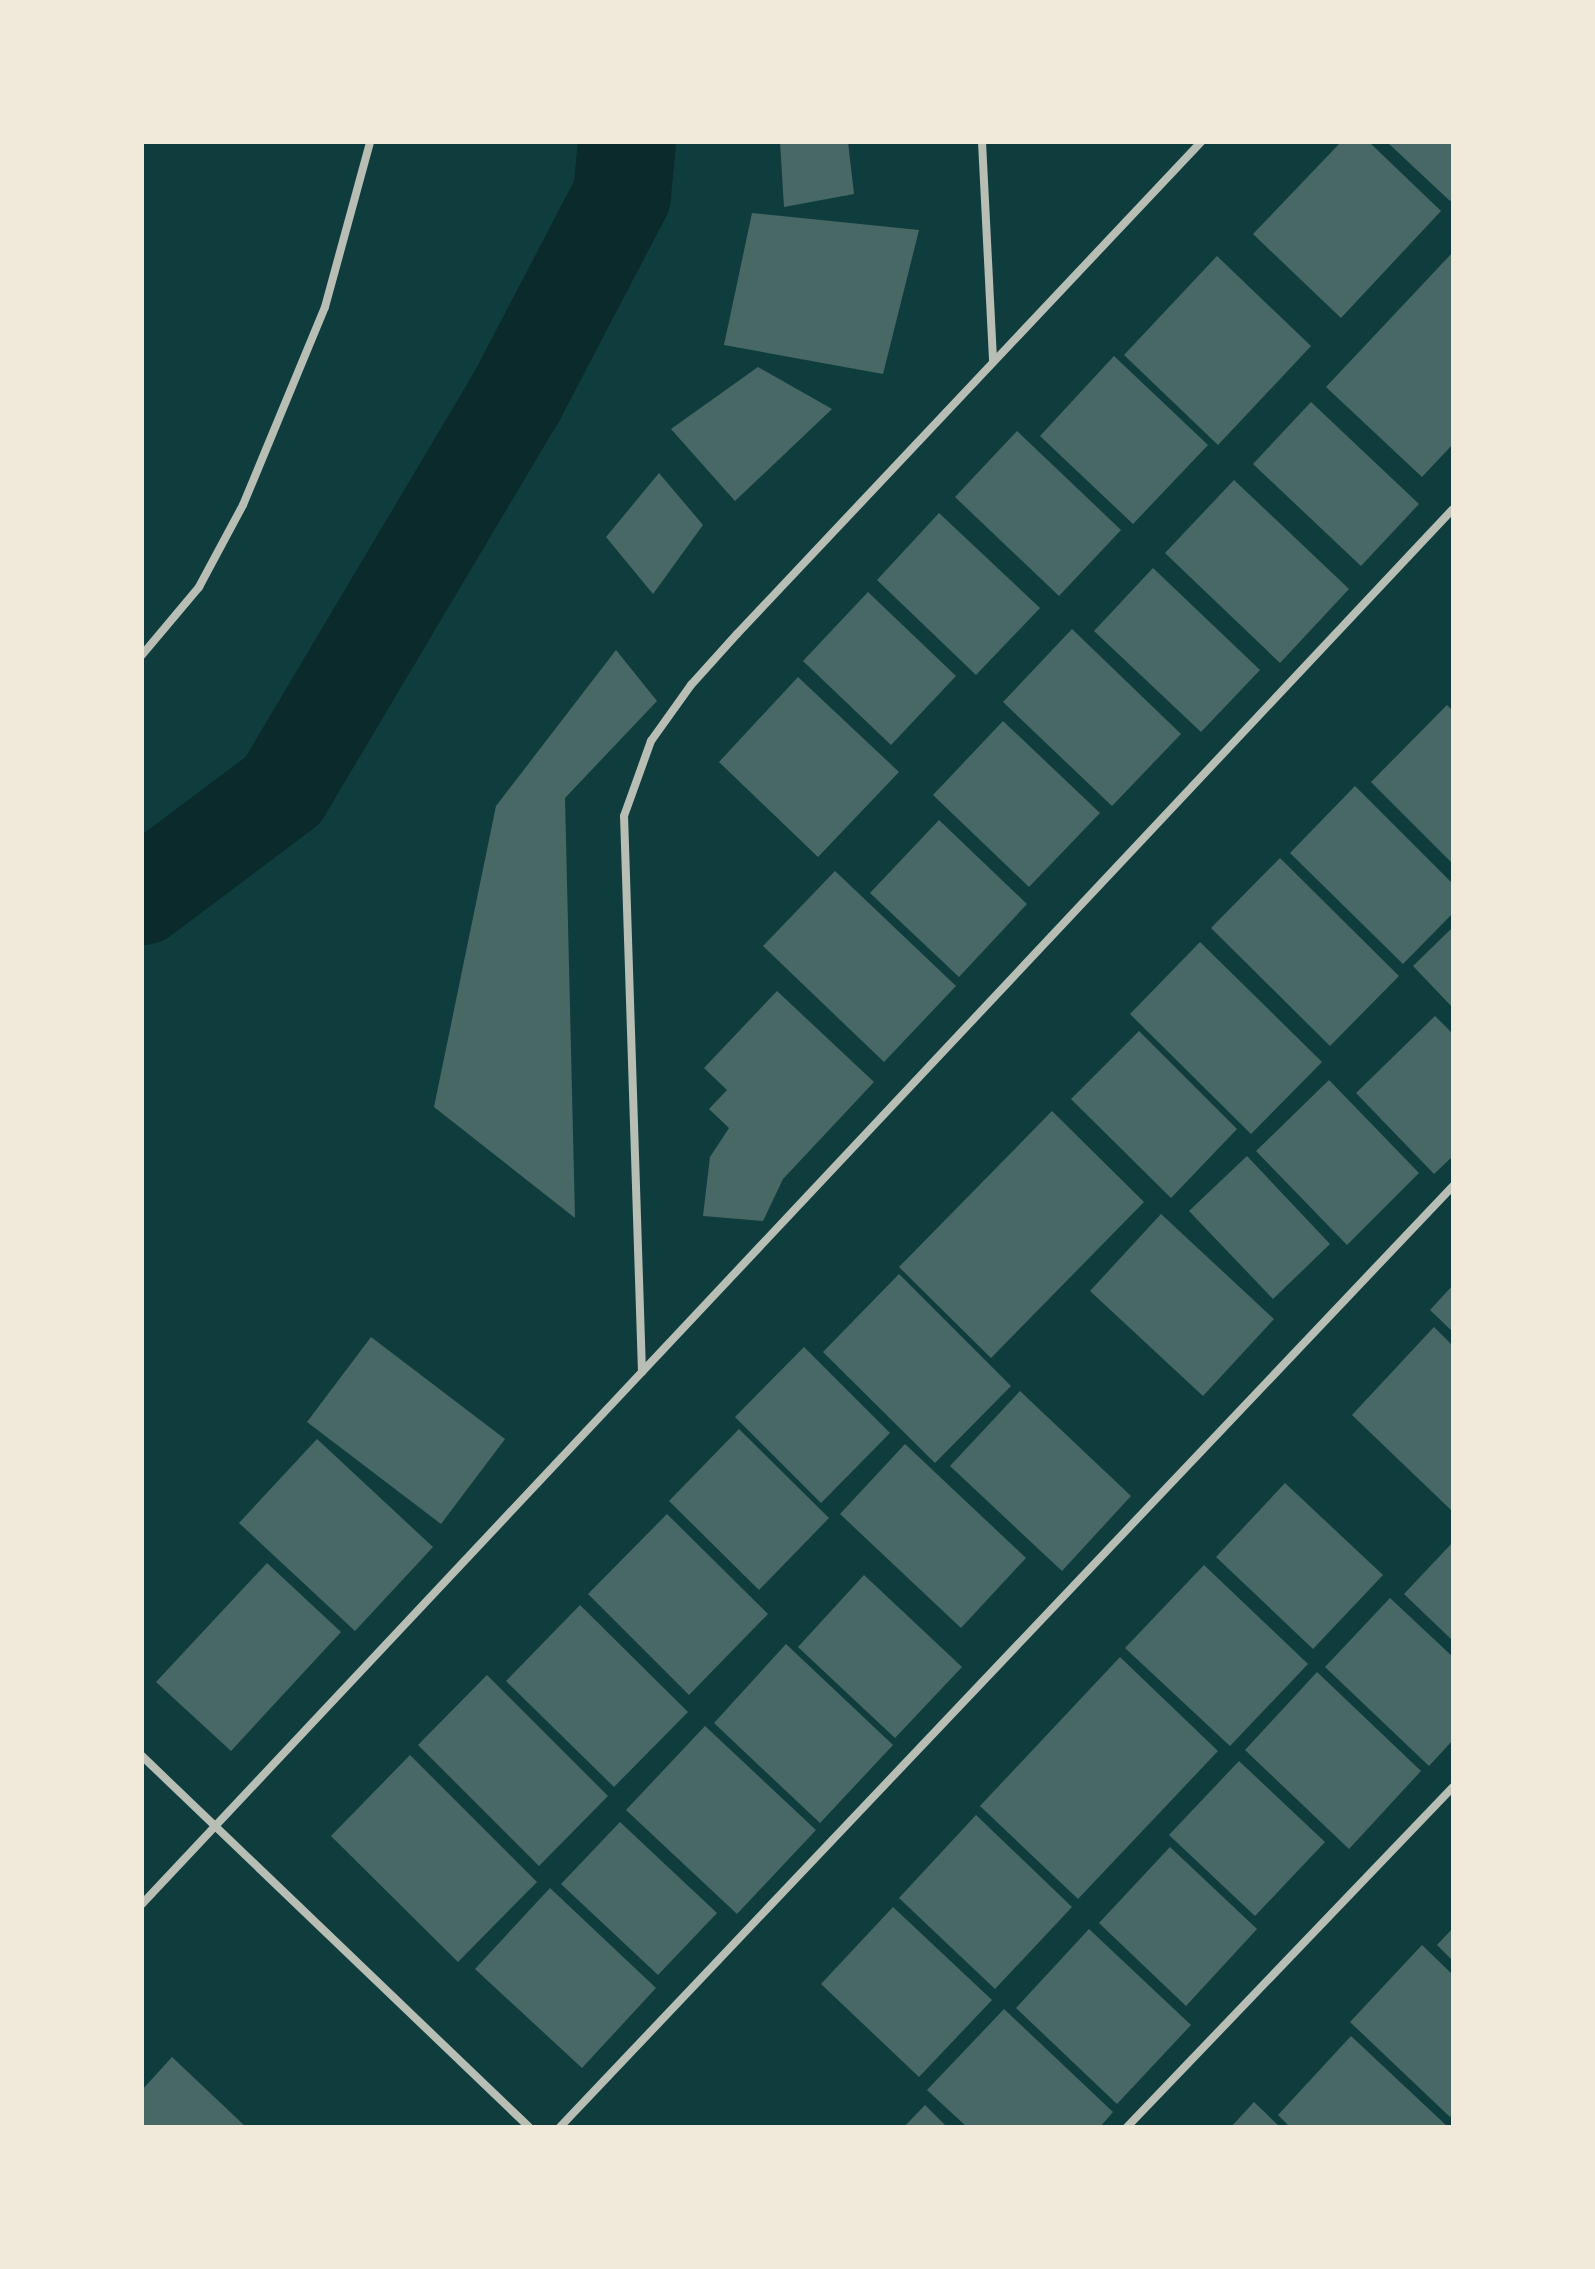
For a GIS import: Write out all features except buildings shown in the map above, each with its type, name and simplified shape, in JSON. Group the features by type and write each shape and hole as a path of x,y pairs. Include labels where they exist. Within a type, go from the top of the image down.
{"street":[{"path":"142,655 199,587 243,505 325,307 370,142"},
{"path":"982,142 993,361"},
{"path":"642,1372 624,816 651,741 691,685 1201,142"},
{"path":"142,1904 1453,509"},
{"path":"560,2127 1453,1186"},
{"path":"142,1756 529,2127"},
{"path":"1127,2127 1453,1787"}],"waterway":[{"path":"142,896 283,790 516,398 622,195 627,142"}]}
